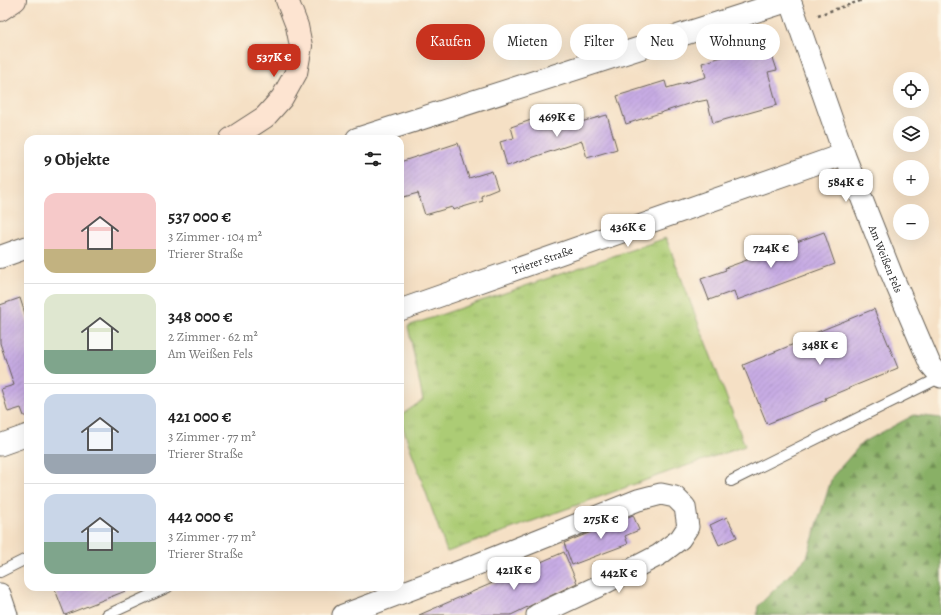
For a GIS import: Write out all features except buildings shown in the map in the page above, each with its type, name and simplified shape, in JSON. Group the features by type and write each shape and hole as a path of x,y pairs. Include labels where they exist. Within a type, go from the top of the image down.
{"main road":[{"path":"0,10 15,0"},
{"path":"237,135 265,116 282,98 296,73 301,46 298,26 287,0"}],"street":[{"path":"369,135 790,0"},
{"name":"Am Weißen Fels","path":"790,0 844,154 930,364 941,377"},
{"name":"Trierer Straße","path":"404,309 844,154"},
{"path":"0,257 24,248"},
{"path":"0,445 24,436"},
{"path":"343,615 468,568 638,500 661,494 675,497 685,508 688,527 680,539 659,555 537,615"}],"lane":[{"path":"731,481 941,377"},
{"path":"0,572 24,560"},
{"path":"107,615 159,591"}],"path":[{"path":"790,0 816,15 863,0"}],"green space":[{"path":"666,238 745,446 671,471 447,552 404,430 404,413 423,400 408,326"},
{"path":"914,415 941,418 941,615 757,615 758,606 807,557 832,477 862,443"}]}
